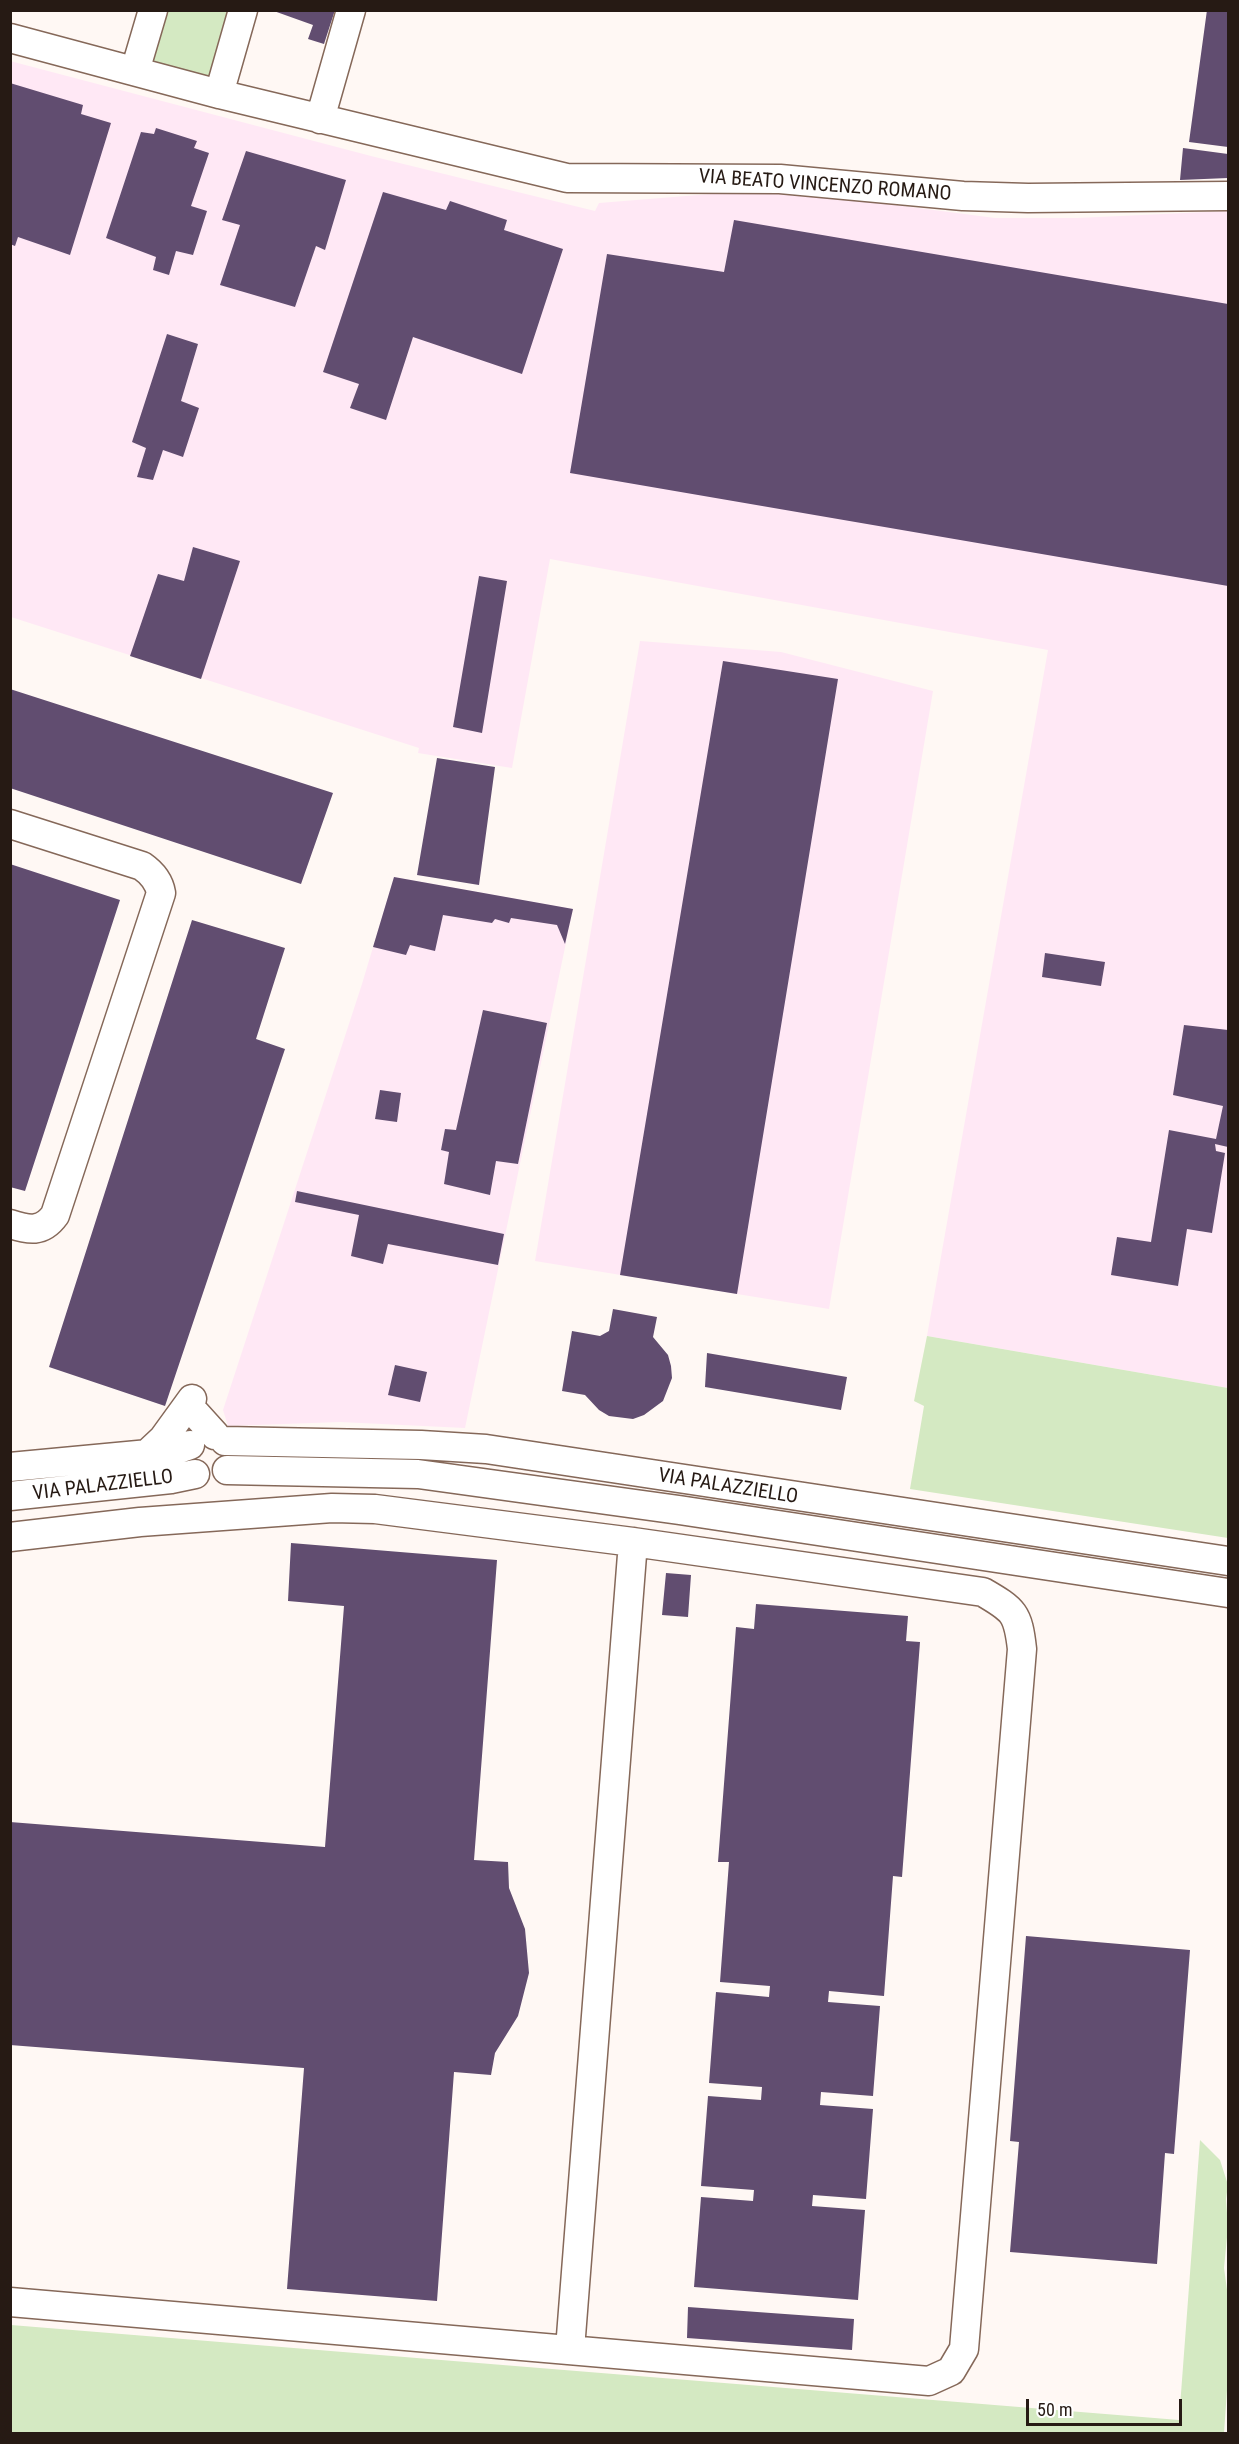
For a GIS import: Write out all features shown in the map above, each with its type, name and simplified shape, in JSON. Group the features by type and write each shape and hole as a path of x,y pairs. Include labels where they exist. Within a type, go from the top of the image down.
{"street":[{"path":"135,71 153,10"},
{"path":"219,94 243,10"},
{"path":"320,119 351,10"},
{"name":"VIA BEATO VINCENZO ROMANO","path":"10,38 219,94 567,178 780,178 963,196 1028,198 1228,196"},
{"path":"10,824 142,866 152,873 160,886 161,893 55,1215 48,1224 39,1228 29,1230 10,1224"},
{"path":"147,1454 163,1439 192,1399"},
{"path":"207,1439 231,1455 226,1470 215,1478 202,1477 195,1474 187,1460 207,1439"},
{"name":"VIA PALAZZIELLO","path":"10,1467 170,1452 207,1439 486,1449 1228,1561"},
{"name":"VIA PALAZZIELLO","path":"226,1470 418,1474 679,1510 1228,1593"},
{"name":"VIA PALAZZIELLO","path":"10,1496 171,1479 195,1474"},
{"path":"10,1537 140,1522 332,1508 375,1509 633,1542 982,1592 1007,1606 1019,1622 1022,1649 964,2349 951,2371 929,2381 10,2302"},
{"path":"570,2349 633,1542"}],"shaded area":[{"path":"10,61 371,156 595,211 599,203 748,191 788,191 995,218 1077,218 1228,211 1228,1388 927,1336 1048,650 550,559 512,768 418,753 419,748 11,617"},
{"path":"640,641 781,652 933,691 829,1309 535,1261"},
{"path":"394,877 573,909 465,1428 340,1422 228,1426 223,1410 362,984"}],"green space":[{"path":"160,11 234,11 213,81 145,60"},
{"path":"927,1336 1228,1388 1228,1538 910,1489 924,1406 914,1401"},
{"path":"1200,2140 1220,2160 1228,2185 1226,2199 1228,2227 1224,2268 1228,2297 1228,2376 1224,2433 11,2433 11,2325 1179,2420"}],"building":[{"path":"271,10 335,10 324,44 308,39 313,25"},
{"path":"1207,10 1228,10 1228,147 1189,142"},
{"path":"10,83 83,105 81,114 111,123 70,255 18,237 15,246 10,244"},
{"path":"156,128 197,141 194,148 209,153 191,206 207,211 193,255 176,251 169,275 153,270 156,257 106,238 141,132 154,134"},
{"path":"1183,148 1228,154 1228,178 1180,180"},
{"path":"246,151 346,180 325,250 316,246 295,307 220,285 240,225 222,220"},
{"path":"383,192 446,210 450,201 507,220 504,230 563,249 522,374 413,337 386,420 350,408 359,384 323,372"},
{"path":"734,220 1228,304 1228,586 570,473 607,254 724,272"},
{"path":"167,334 198,344 181,401 199,408 183,457 163,450 153,480 137,477 146,448 132,442"},
{"path":"193,547 240,561 201,679 130,656 158,574 184,581"},
{"path":"479,576 507,581 482,733 453,727"},
{"path":"723,661 838,679 737,1294 620,1275"},
{"path":"10,689 333,793 301,884 10,788"},
{"path":"437,758 495,767 479,885 417,875"},
{"path":"10,864 120,900 25,1191 10,1187"},
{"path":"394,877 573,909 565,944 557,925 511,918 509,923 495,919 492,923 443,915 435,951 410,945 406,955 373,947"},
{"path":"192,920 285,948 256,1039 285,1049 165,1406 49,1367"},
{"path":"1045,953 1105,962 1101,986 1042,977"},
{"path":"483,1010 547,1023 518,1164 496,1161 490,1195 444,1184 449,1152 441,1150 445,1129 456,1130"},
{"path":"1184,1025 1228,1030 1228,1147 1215,1144 1216,1151 1225,1153 1212,1233 1187,1229 1178,1286 1111,1275 1117,1237 1151,1242 1169,1130 1216,1139 1223,1106 1173,1095"},
{"path":"380,1090 401,1093 397,1122 375,1119"},
{"path":"297,1191 504,1234 498,1265 388,1244 383,1264 351,1256 359,1215 295,1202"},
{"path":"613,1309 657,1317 653,1337 668,1355 671,1366 672,1378 663,1401 644,1415 633,1419 609,1416 599,1410 585,1395 562,1391 572,1331 600,1336 609,1331"},
{"path":"707,1353 847,1377 841,1410 705,1387"},
{"path":"395,1365 427,1372 420,1402 388,1395"},
{"path":"291,1543 497,1560 474,1860 508,1862 509,1888 525,1929 529,1973 518,2016 495,2053 491,2075 454,2072 437,2301 287,2289 304,2068 10,2045 10,1822 325,1847 344,1606 288,1601"},
{"path":"666,1573 691,1575 688,1617 662,1615"},
{"path":"756,1604 908,1616 906,1641 920,1642 902,1877 893,1876 884,1996 829,1991 828,2002 880,2006 873,2096 821,2092 820,2105 873,2109 866,2199 813,2195 812,2206 865,2210 858,2300 694,2287 701,2197 753,2201 754,2190 701,2186 708,2096 761,2100 762,2087 709,2083 716,1992 769,1997 770,1986 720,1982 729,1862 718,1862 736,1627 754,1629"},
{"path":"1026,1936 1190,1950 1174,2154 1165,2153 1157,2264 1010,2252 1019,2142 1010,2141"},
{"path":"688,2307 854,2319 852,2350 687,2338"}]}
